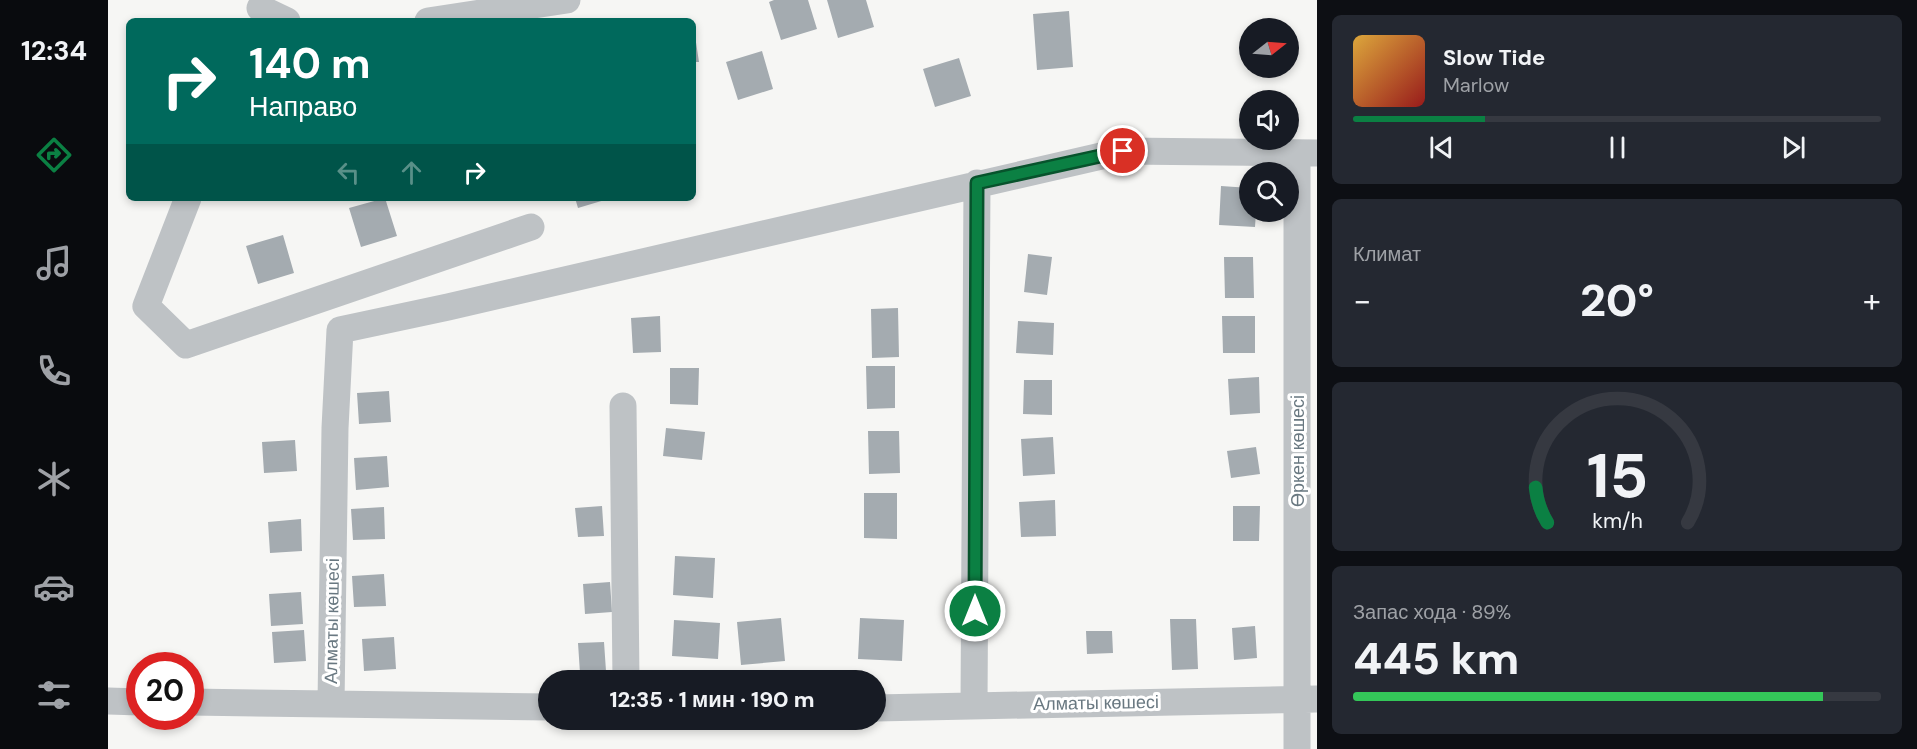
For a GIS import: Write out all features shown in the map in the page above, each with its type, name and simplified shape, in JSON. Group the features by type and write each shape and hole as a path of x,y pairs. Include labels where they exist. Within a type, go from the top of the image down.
{"street":[{"path":"448,18 567,0"},
{"path":"260,10 280,18"},
{"path":"974,706 977,183 1123,151 1307,153"},
{"name":"Өркен көшесі","path":"1297,749 1308,699 1307,153"},
{"name":"Алматы көшесі","path":"538,707 330,704 335,428 340,330 448,307 977,183"},
{"path":"187,201 147,306 186,345 531,227"},
{"path":"623,406 626,670"},
{"name":"Алматы көшесі","path":"886,708 1308,699"},
{"path":"108,701 126,702"},
{"path":"204,702 330,704"}],"building":[{"path":"808,0 817,29 781,40 769,2"},
{"path":"827,0 866,0 874,27 838,38"},
{"path":"1069,11 1073,67 1037,70 1033,14"},
{"path":"696,42 699,62 696,62"},
{"path":"762,51 773,89 738,100 726,62"},
{"path":"959,58 971,96 935,107 923,69"},
{"path":"1221,186 1239,187 1239,222 1255,222 1255,227 1219,225"},
{"path":"374,201 386,201 397,236 361,247 349,208"},
{"path":"576,201 601,201 578,208"},
{"path":"283,235 294,273 258,284 246,246"},
{"path":"1028,254 1052,257 1047,295 1024,292"},
{"path":"1224,257 1253,257 1254,298 1225,298"},
{"path":"898,308 899,357 872,358 871,309"},
{"path":"660,316 661,352 633,353 631,318"},
{"path":"1222,316 1255,316 1255,353 1223,353"},
{"path":"1018,321 1054,323 1053,355 1016,353"},
{"path":"866,366 895,366 895,408 867,409"},
{"path":"670,368 699,368 698,405 670,404"},
{"path":"1259,377 1260,413 1230,415 1228,379"},
{"path":"1024,380 1052,380 1052,415 1023,414"},
{"path":"389,391 391,422 359,424 357,393"},
{"path":"666,428 705,432 702,460 663,456"},
{"path":"868,431 899,431 900,473 869,474"},
{"path":"1053,437 1055,474 1023,476 1021,439"},
{"path":"295,440 297,471 264,473 262,442"},
{"path":"1256,447 1260,474 1231,478 1227,451"},
{"path":"387,456 389,487 356,490 354,458"},
{"path":"864,493 897,493 897,539 864,538"},
{"path":"1055,500 1056,536 1021,537 1019,502"},
{"path":"602,506 604,536 578,537 575,508"},
{"path":"1233,506 1260,506 1259,541 1233,541"},
{"path":"384,507 385,539 353,540 351,509"},
{"path":"301,519 302,551 270,553 268,522"},
{"path":"675,556 715,558 713,598 673,595"},
{"path":"384,574 386,606 354,607 352,576"},
{"path":"610,582 612,612 585,614 583,584"},
{"path":"301,592 303,624 271,626 269,594"},
{"path":"781,618 785,661 741,665 737,622"},
{"path":"860,618 904,620 902,661 858,659"},
{"path":"1170,619 1196,619 1198,669 1172,670"},
{"path":"674,620 720,623 718,659 672,656"},
{"path":"1255,626 1257,658 1234,660 1232,628"},
{"path":"304,630 306,661 274,663 272,632"},
{"path":"1086,631 1112,631 1113,653 1087,654"},
{"path":"394,637 396,669 364,671 362,639"},
{"path":"604,642 606,670 580,670 578,643"}],"route":[{"path":"975,611 977,183 1123,151"}]}
